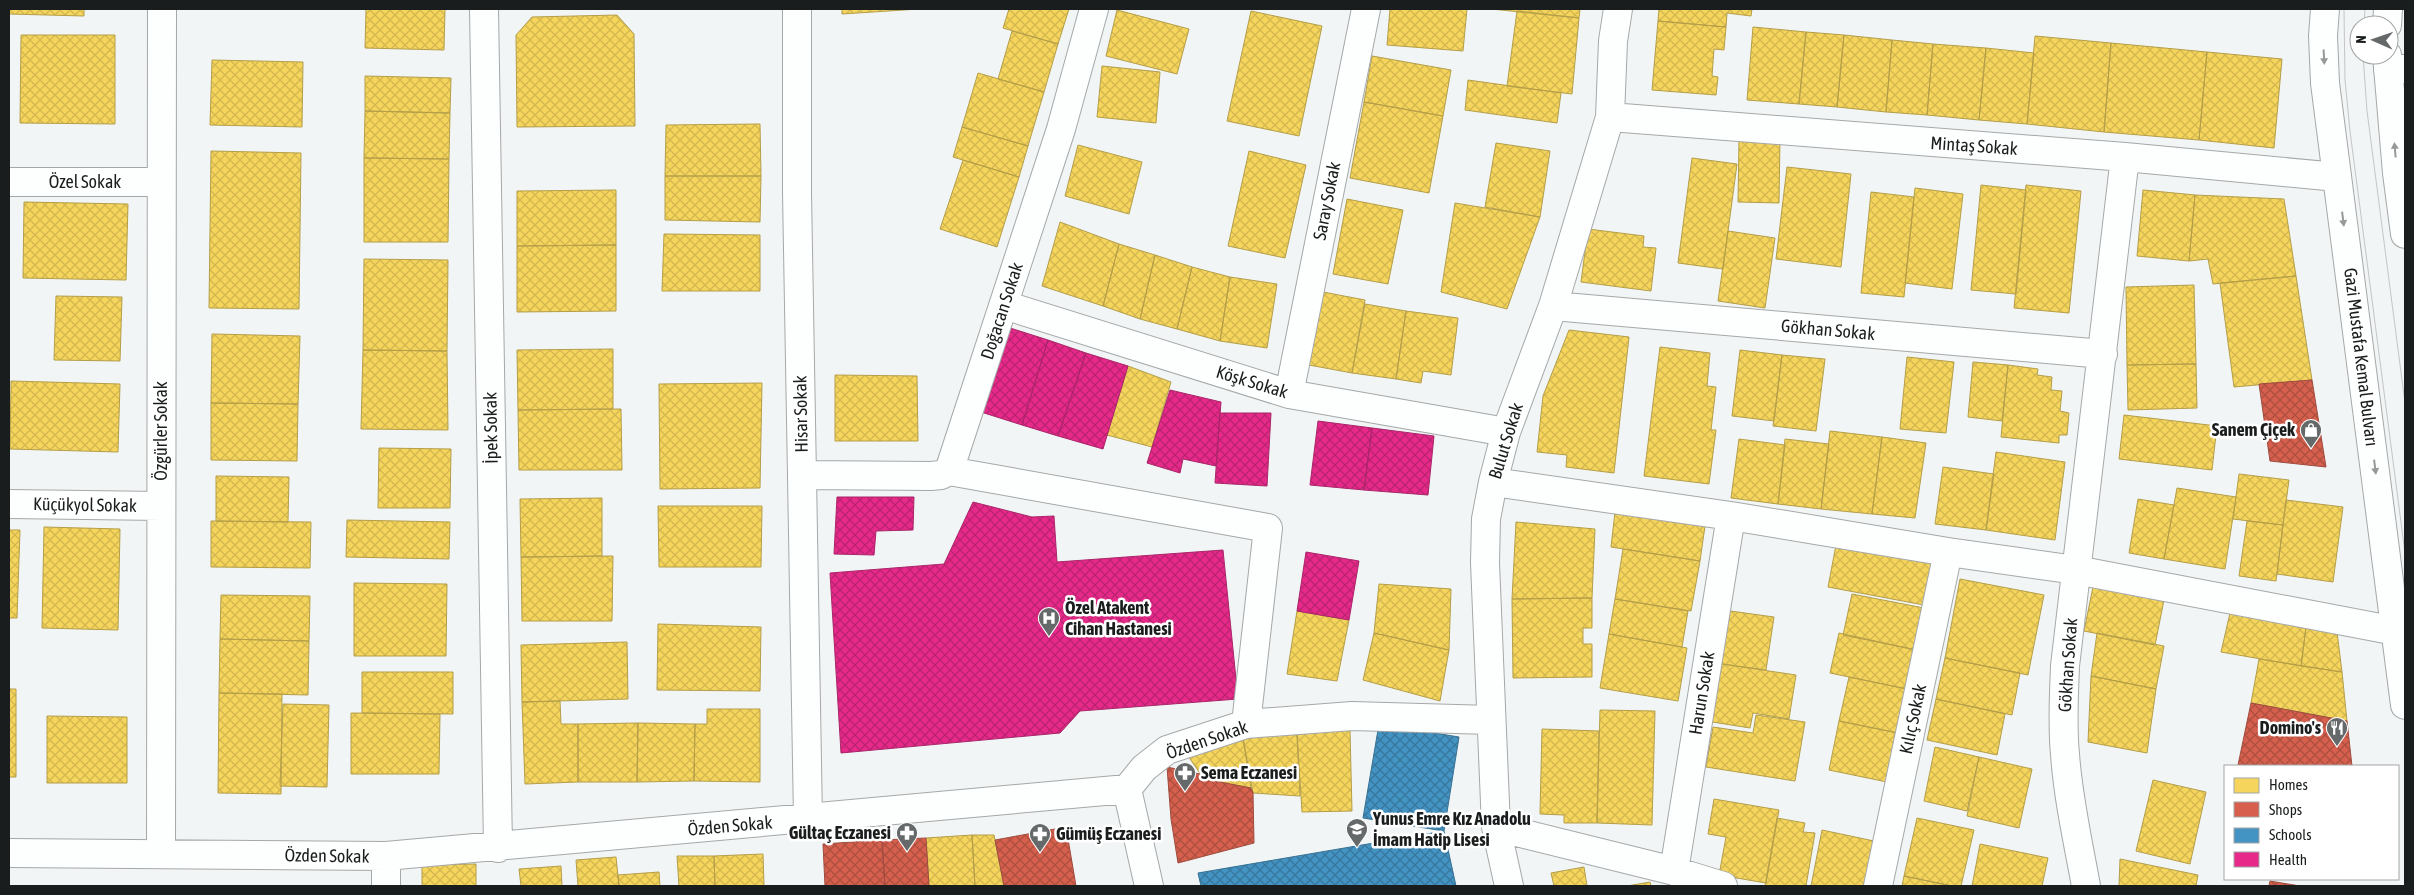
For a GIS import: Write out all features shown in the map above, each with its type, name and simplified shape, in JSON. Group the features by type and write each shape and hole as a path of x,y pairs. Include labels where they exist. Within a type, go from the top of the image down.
{"street":[{"name":"Özgürler Sokak","path":"161,854 162,9"},
{"name":"İpek Sokak","path":"484,9 498,848"},
{"name":"Hisar Sokak","path":"797,9 797,192 808,819"},
{"name":"Doğacan Sokak","path":"949,471 1061,129 1094,9"},
{"name":"Saray Sokak","path":"1289,394 1366,9"},
{"name":"Bulut Sokak","path":"1509,886 1496,827 1485,563 1486,519 1506,432 1553,306 1610,117 1613,41 1618,9"},
{"name":"Gazi Mustafa Kemal Bulvarı","path":"2325,9 2323,36 2325,83 2405,705"},
{"path":"2393,65 2405,234"},
{"name":"Mintaş Sokak","path":"1610,117 2125,157 2338,176"},
{"name":"Gökhan Sokak","path":"2086,886 2070,797 2065,754 2063,709 2065,666 2125,157"},
{"name":"Özel Sokak","path":"9,182 161,182"},
{"name":"Köşk Sokak","path":"1004,305 1289,394 1506,432"},
{"name":"Gökhan Sokak","path":"1553,306 2103,354"},
{"path":"802,475 931,476 941,475 949,471 1268,528 1246,724"},
{"path":"1493,482 1731,516 1948,552 2076,570 2396,631"},
{"name":"Küçükyol Sokak","path":"9,504 161,506"},
{"name":"Harun Sokak","path":"1674,871 1731,516"},
{"name":"Kılıç Sokak","path":"1878,886 1948,552"},
{"name":"Özden Sokak","path":"9,852 386,856 498,848 1127,788 1144,768 1167,750 1246,724 1352,716 1491,720"},
{"path":"1127,788 1149,886"},
{"path":"1496,827 1674,871 1723,886"},
{"path":"386,856 386,886"}],"building: Homes":[{"path":"9,9 84,9 84,16 9,14"},
{"path":"366,9 445,9 444,50 365,48"},
{"path":"842,9 919,9 842,14"},
{"path":"1009,9 1069,9 1058,44 1003,28"},
{"path":"1390,9 1467,9 1463,51 1387,45"},
{"path":"1491,9 1580,9 1579,18"},
{"path":"1659,9 1752,9 1751,16 1727,13 1726,27 1658,21"},
{"path":"1117,10 1189,29 1177,74 1106,56"},
{"path":"1251,11 1322,26 1299,136 1227,121"},
{"path":"1517,11 1579,18 1572,94 1507,86"},
{"path":"617,15 634,34 635,126 517,127 516,35 532,17"},
{"path":"1658,21 1726,27 1724,50 1714,49 1712,76 1718,77 1716,95 1652,90"},
{"path":"1753,27 1806,32 1799,104 1747,100"},
{"path":"1012,31 1058,44 1044,92 998,79"},
{"path":"1806,32 1844,35 1837,107 1799,104"},
{"path":"21,35 115,35 115,124 20,123"},
{"path":"1844,35 1892,40 1886,112 1837,107"},
{"path":"2035,36 2111,43 2104,132 2027,124"},
{"path":"1892,40 1933,44 1927,115 1886,112"},
{"path":"2111,43 2207,52 2199,140 2104,132"},
{"path":"1933,44 1986,48 1979,120 1927,115"},
{"path":"1986,48 2034,53 2027,124 1979,120"},
{"path":"2207,52 2282,59 2274,148 2199,140"},
{"path":"1372,56 1451,70 1443,116 1364,102"},
{"path":"212,60 303,62 302,127 210,125"},
{"path":"1102,66 1160,72 1156,123 1097,117"},
{"path":"978,73 1044,92 1028,146 962,127"},
{"path":"365,76 451,78 450,113 365,111"},
{"path":"1468,80 1561,93 1557,123 1465,110"},
{"path":"1364,102 1443,116 1429,193 1350,178"},
{"path":"365,111 450,113 449,159 364,158"},
{"path":"760,124 761,176 665,176 666,125"},
{"path":"962,127 1028,146 1019,177 953,157"},
{"path":"1739,138 1780,138 1779,203 1738,202"},
{"path":"1496,143 1550,151 1540,217 1485,207"},
{"path":"1078,145 1142,162 1129,214 1065,196"},
{"path":"211,151 301,153 299,309 209,308"},
{"path":"1249,151 1306,165 1285,258 1228,246"},
{"path":"364,158 449,159 448,242 364,242"},
{"path":"1692,158 1737,164 1723,269 1678,263"},
{"path":"963,160 1019,177 997,247 940,229"},
{"path":"1787,167 1851,174 1841,267 1776,259"},
{"path":"665,176 761,176 760,222 665,220"},
{"path":"1981,185 2026,190 2016,294 1971,290"},
{"path":"2026,185 2081,191 2069,313 2014,308"},
{"path":"1915,188 1963,194 1952,289 1905,283"},
{"path":"616,190 616,245 517,246 517,191"},
{"path":"2143,190 2195,195 2189,261 2137,256"},
{"path":"1871,192 1914,197 1904,297 1861,293"},
{"path":"2195,195 2284,199 2296,276 2213,284 2208,259 2189,261"},
{"path":"1347,199 1403,210 1388,284 1333,274"},
{"path":"24,202 128,204 126,280 23,278"},
{"path":"1455,203 1540,217 1507,309 1441,292"},
{"path":"1060,222 1119,244 1103,306 1042,286"},
{"path":"1588,229 1644,236 1643,247 1656,248 1651,291 1581,282"},
{"path":"1728,231 1775,238 1765,308 1718,301"},
{"path":"664,234 760,235 760,291 662,291"},
{"path":"1119,244 1155,255 1140,319 1103,306"},
{"path":"616,245 616,311 517,312 517,246"},
{"path":"1155,255 1192,267 1177,329 1140,319"},
{"path":"364,259 448,260 447,351 363,350"},
{"path":"1192,267 1230,277 1220,341 1177,329"},
{"path":"2296,276 2312,380 2234,387 2220,283"},
{"path":"1230,277 1277,284 1267,348 1220,341"},
{"path":"2194,285 2196,364 2127,365 2126,287"},
{"path":"1323,292 1365,300 1352,373 1309,365"},
{"path":"56,296 122,297 120,361 54,360"},
{"path":"1365,304 1406,311 1396,379 1352,373"},
{"path":"1406,311 1458,318 1451,375 1423,371 1421,383 1396,379"},
{"path":"1569,330 1629,337 1614,473 1566,467 1567,455 1537,452 1543,396"},
{"path":"212,334 300,336 298,404 211,403"},
{"path":"1660,347 1710,353 1707,386 1716,387 1711,430 1716,430 1709,484 1644,476"},
{"path":"613,349 613,409 518,410 517,350"},
{"path":"363,350 447,351 448,430 361,429"},
{"path":"1740,350 1782,355 1774,421 1732,416"},
{"path":"1782,355 1825,359 1816,431 1773,426"},
{"path":"1907,357 1954,362 1946,433 1900,429"},
{"path":"1973,362 2008,365 2002,421 1968,417"},
{"path":"2196,364 2197,408 2128,410 2127,365"},
{"path":"2008,365 2038,369 2037,375 2052,377 2051,390 2062,391 2060,411 2069,413 2067,435 2059,435 2059,443 2001,437"},
{"path":"1128,366 1171,382 1152,447 1107,435"},
{"path":"835,375 917,376 918,441 835,441"},
{"path":"11,381 120,384 118,452 10,449"},
{"path":"762,383 760,488 660,489 659,384"},
{"path":"211,403 298,404 297,461 211,460"},
{"path":"621,409 622,470 519,470 518,410"},
{"path":"2124,415 2217,426 2212,470 2119,459"},
{"path":"1830,431 1882,437 1872,514 1821,509"},
{"path":"1882,437 1926,443 1915,518 1872,514"},
{"path":"1739,439 1785,445 1778,504 1731,498"},
{"path":"1785,439 1829,444 1821,509 1778,504"},
{"path":"379,448 451,449 450,508 378,508"},
{"path":"1996,452 2065,462 2055,540 1986,530"},
{"path":"1943,467 1994,474 1986,530 1935,524"},
{"path":"2239,474 2289,480 2283,525 2233,519"},
{"path":"216,476 289,477 288,522 216,521"},
{"path":"2177,488 2236,497 2225,569 2164,559"},
{"path":"602,498 602,556 521,557 520,499"},
{"path":"2138,499 2174,505 2164,559 2129,553"},
{"path":"2286,500 2343,507 2333,582 2277,574"},
{"path":"658,506 762,506 761,567 659,567"},
{"path":"1615,512 1705,526 1700,561 1611,547"},
{"path":"347,520 450,522 449,559 346,557"},
{"path":"211,521 311,522 310,568 211,567"},
{"path":"2247,521 2283,525 2276,581 2239,576"},
{"path":"1516,522 1595,529 1592,598 1512,599"},
{"path":"44,527 120,529 118,630 42,628"},
{"path":"9,530 20,530 17,618 9,618"},
{"path":"1836,545 1932,563 1924,605 1828,587"},
{"path":"1623,549 1700,561 1691,611 1615,599"},
{"path":"613,556 612,621 522,621 521,557"},
{"path":"1960,579 2044,595 2028,675 1945,658"},
{"path":"354,583 447,584 446,656 354,656"},
{"path":"1379,584 1451,589 1449,650 1374,633"},
{"path":"2093,587 2164,600 2155,645 2084,631"},
{"path":"1852,594 1924,608 1916,650 1843,635"},
{"path":"221,595 310,596 309,641 220,639"},
{"path":"1592,598 1592,628 1583,628 1583,644 1592,644 1592,677 1513,678 1512,599"},
{"path":"1615,599 1688,611 1682,647 1609,634"},
{"path":"1723,610 1774,617 1766,670 1715,663"},
{"path":"1297,611 1349,620 1337,681 1287,674"},
{"path":"2230,613 2306,627 2301,666 2221,652"},
{"path":"658,624 761,627 760,691 657,690"},
{"path":"2306,627 2337,632 2342,672 2301,666"},
{"path":"1374,633 1449,650 1440,701 1363,680"},
{"path":"1839,633 1916,650 1907,689 1830,673"},
{"path":"2097,633 2164,646 2156,689 2091,676"},
{"path":"1609,634 1687,648 1678,701 1600,688"},
{"path":"220,639 309,641 308,695 219,693"},
{"path":"627,642 628,699 522,702 521,645"},
{"path":"1945,658 2020,673 2012,715 1936,699"},
{"path":"2259,659 2342,672 2347,721 2251,703"},
{"path":"1715,663 1796,675 1789,719 1753,713 1750,728 1706,721"},
{"path":"362,672 453,672 453,714 362,713"},
{"path":"2091,676 2156,689 2147,753 2088,742"},
{"path":"1849,677 1907,689 1898,733 1839,721"},
{"path":"9,689 16,689 16,777 9,777"},
{"path":"219,693 282,694 281,794 218,793"},
{"path":"1936,699 2005,714 1997,755 1927,740"},
{"path":"560,701 561,724 578,724 578,782 525,784 522,702"},
{"path":"283,704 329,705 327,787 280,786"},
{"path":"707,709 760,709 760,782 694,781 695,724 707,724"},
{"path":"1600,710 1655,711 1652,825 1597,823"},
{"path":"351,713 440,714 439,774 351,774"},
{"path":"1756,715 1805,722 1795,781 1706,767 1713,727 1753,733"},
{"path":"47,716 127,717 127,783 47,783"},
{"path":"1839,721 1898,733 1887,782 1829,770"},
{"path":"638,723 695,724 694,781 637,782"},
{"path":"638,723 637,782 578,782 578,724"},
{"path":"1542,729 1599,731 1597,823 1564,823 1564,815 1540,814"},
{"path":"1350,730 1352,811 1302,812 1297,734"},
{"path":"1297,734 1300,796 1253,793 1243,738"},
{"path":"1243,738 1251,788 1204,779 1188,756"},
{"path":"1935,747 1979,757 1967,811 1924,801"},
{"path":"1979,757 2032,769 2019,828 1967,816"},
{"path":"2153,780 2206,792 2190,864 2136,851"},
{"path":"1714,799 1779,810 1766,883 1719,875 1726,837 1708,834"},
{"path":"1777,818 1805,823 1803,832 1815,833 1806,886 1765,886"},
{"path":"1917,818 1974,830 1961,886 1952,886 1904,876"},
{"path":"1822,830 1874,841 1864,886 1811,886"},
{"path":"972,835 975,886 929,886 926,838"},
{"path":"972,835 994,835 1004,886 975,886"},
{"path":"1980,844 2048,858 2042,886 1972,886"},
{"path":"763,854 764,886 715,886 714,856"},
{"path":"677,856 714,856 715,886 679,886"},
{"path":"616,857 619,886 578,886 576,860"},
{"path":"2120,859 2198,875 2196,886 2119,886"},
{"path":"476,864 476,886 422,886 422,865"},
{"path":"561,866 562,886 521,886 519,869"},
{"path":"1584,867 1587,886 1554,886 1551,873"},
{"path":"659,872 660,886 619,886 618,875"},
{"path":"1904,876 1952,886 1902,886"},
{"path":"1650,882 1651,886 1627,886"}],"building: Shops":[{"path":"2312,380 2326,467 2270,461 2259,384"},
{"path":"2251,703 2347,721 2352,765 2238,765"},
{"path":"1167,767 1200,774 1204,779 1251,788 1253,793 1254,843 1178,863 1171,819"},
{"path":"1066,827 1076,886 1004,886 995,840"},
{"path":"926,838 929,886 885,886 882,840"},
{"path":"882,840 885,886 825,886 823,844"},
{"path":"2270,881 2300,886 2269,886"}],"building: Schools":[{"path":"1379,724 1459,737 1444,831 1363,818"},
{"path":"1444,831 1456,886 1201,886 1198,873"}],"building: Health":[{"path":"1007,327 1048,340 1022,425 981,412"},
{"path":"1048,340 1086,353 1058,436 1022,425"},
{"path":"1086,353 1128,366 1103,449 1058,436"},
{"path":"1170,390 1221,402 1216,466 1183,459 1180,473 1147,463"},
{"path":"1220,413 1271,413 1267,486 1215,483"},
{"path":"1318,421 1372,428 1364,490 1310,485"},
{"path":"1372,428 1434,436 1428,495 1364,490"},
{"path":"837,497 914,497 913,530 876,531 874,555 834,554"},
{"path":"973,502 1032,517 1054,516 1057,562 1223,550 1238,699 1080,711 1060,733 841,753 830,573 944,564"},
{"path":"1306,552 1359,561 1349,620 1297,611"}],"tram line":[{"path":"2344,9 2345,80 2350,131 2405,553"},
{"path":"2365,9 2365,15"},
{"path":"2364,65 2367,111 2405,403"}],"place":[{"name":"Sanem Çiçek","path":"2311,449"},
{"name":"Özel Atakent Cihan Hastanesi","path":"1049,637"},
{"name":"Domino's","path":"2337,747"},
{"name":"Sema Eczanesi","path":"1185,792"},
{"name":"Yunus Emre Kız Anadolu İmam Hatip Lisesi","path":"1357,848"},
{"name":"Gültaç Eczanesi","path":"907,852"},
{"name":"Gümüş Eczanesi","path":"1040,853"}]}
